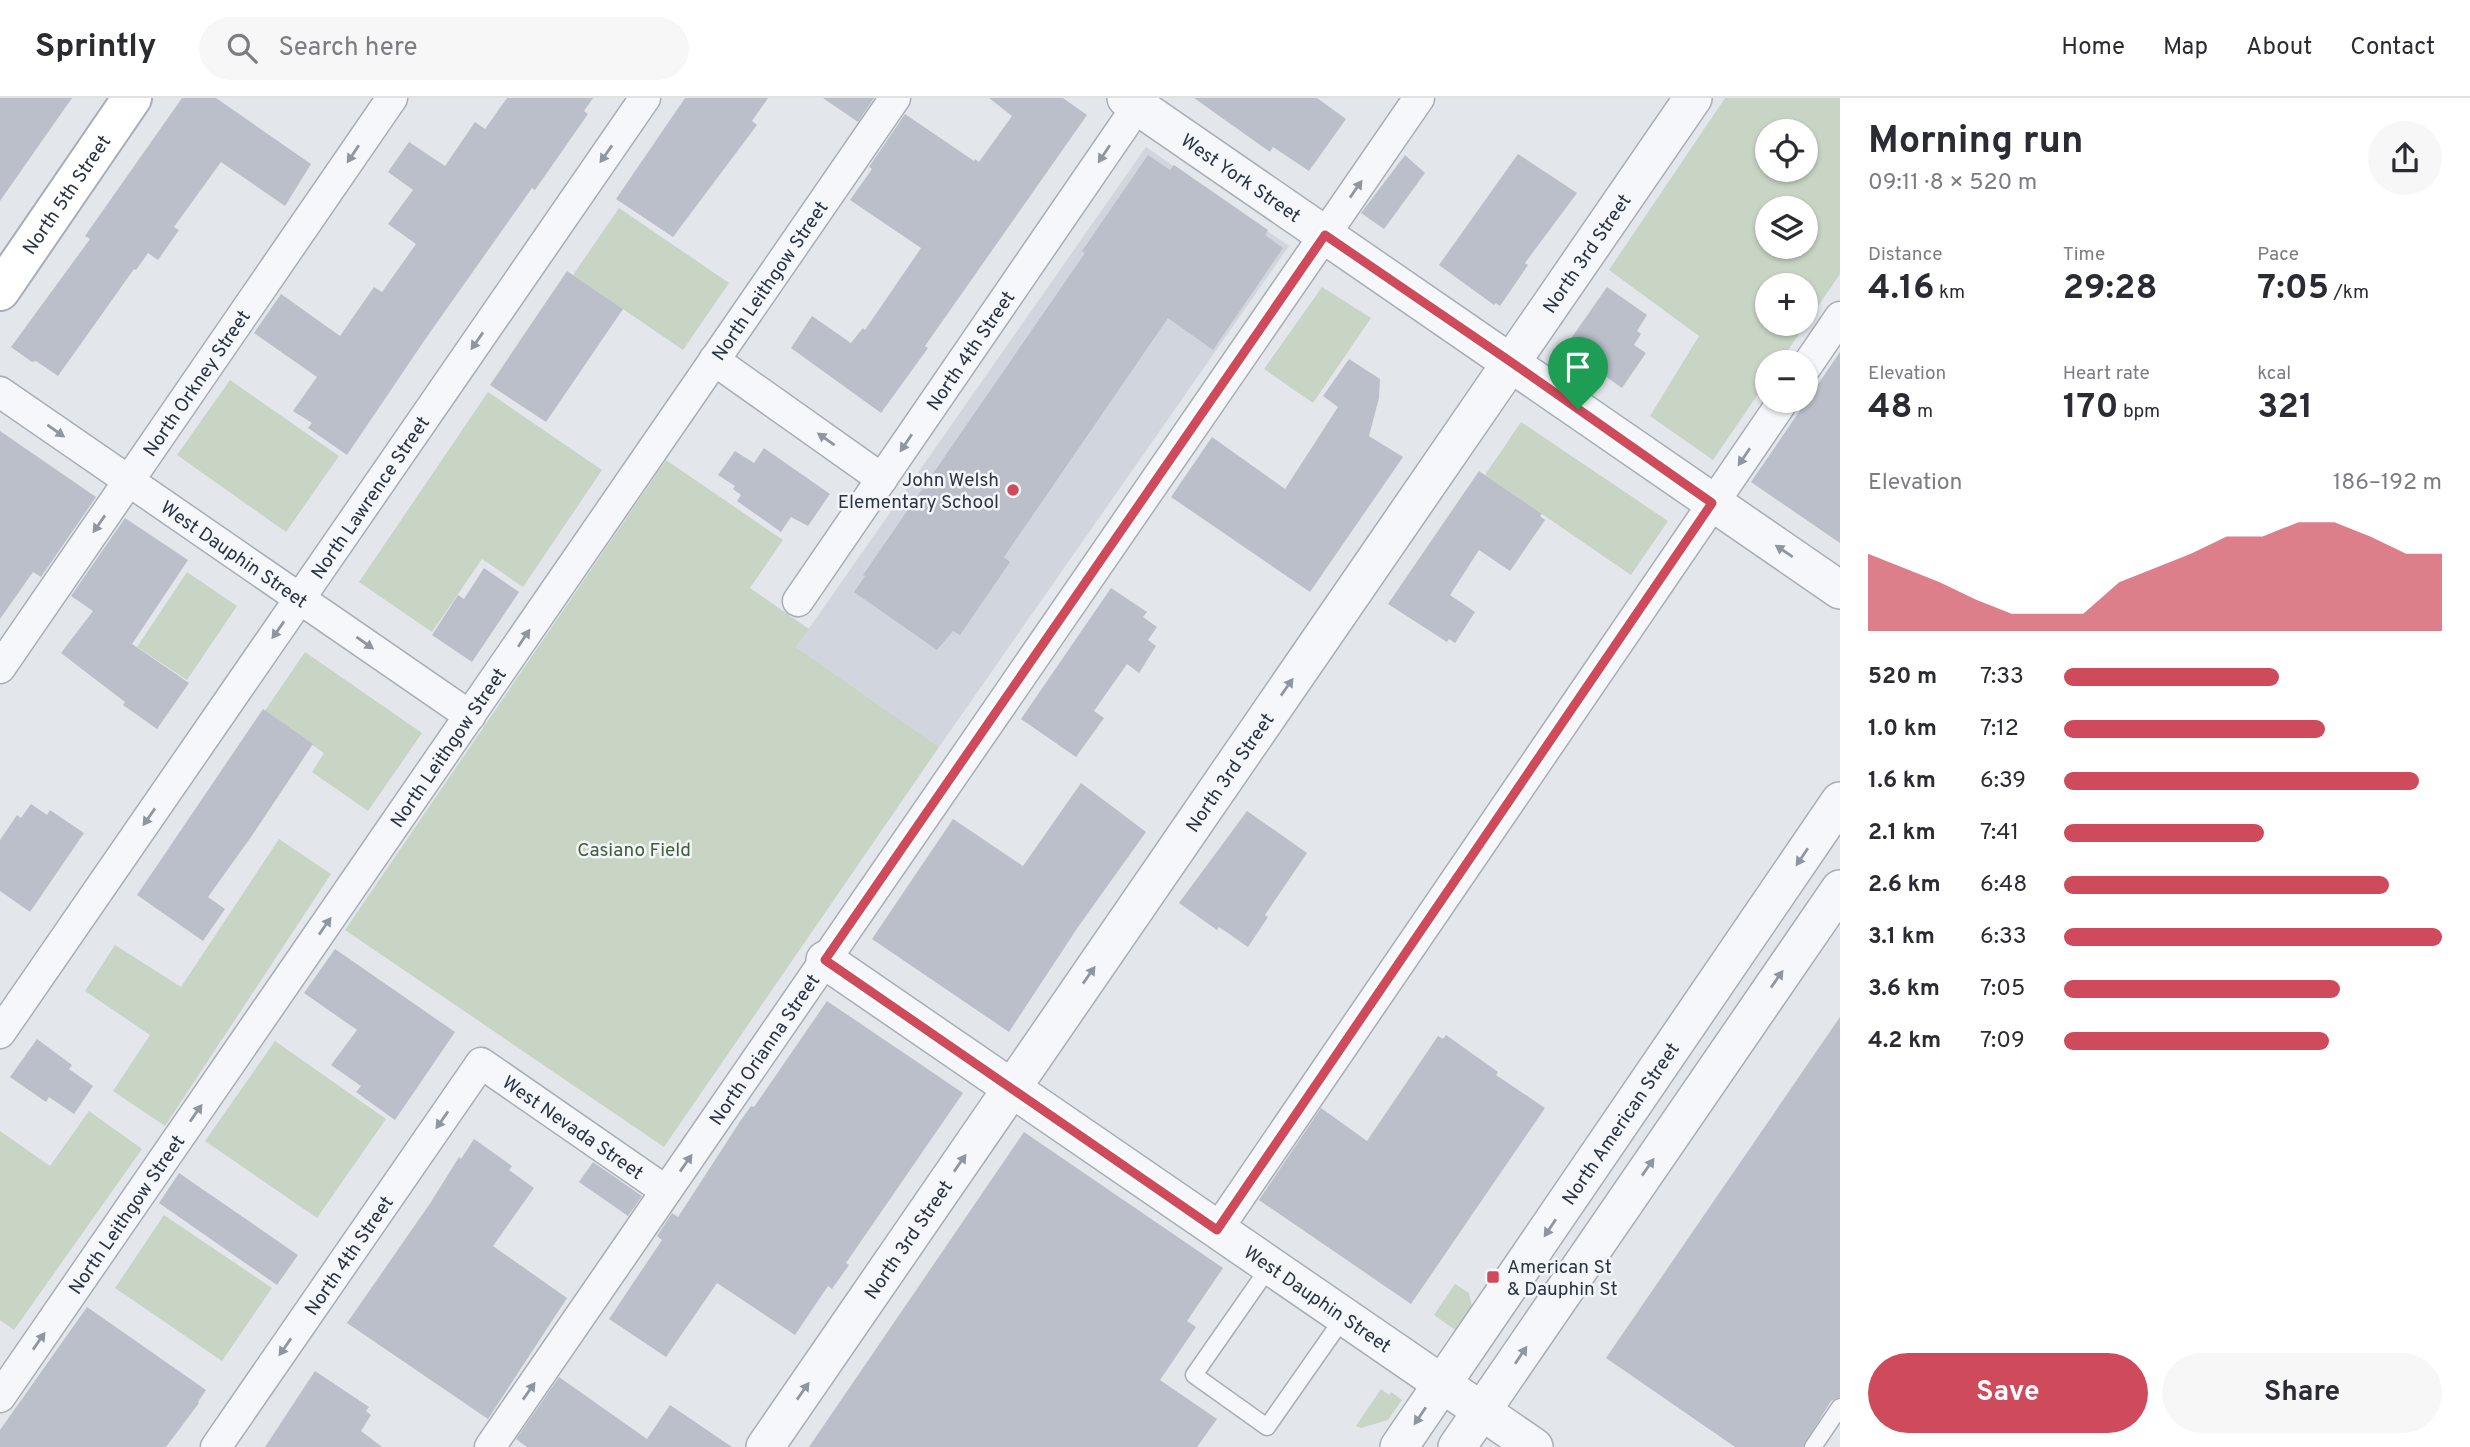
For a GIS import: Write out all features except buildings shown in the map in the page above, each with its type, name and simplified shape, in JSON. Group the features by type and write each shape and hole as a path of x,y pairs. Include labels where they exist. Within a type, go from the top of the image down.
{"main road":[{"name":"North 5th Street","path":"0,291 132,98"}],"street":[{"name":"North Orkney Street","path":"0,668 391,98"},
{"name":"North Lawrence Street","path":"0,1034 645,98"},
{"name":"North Leithgow Street","path":"0,1397 895,98"},
{"name":"North Orianna Street","path":"490,1447 1419,98"},
{"name":"North 3rd Street","path":"765,1447 1693,98"},
{"name":"West York Street","path":"1135,101 1840,590"},
{"name":"North 4th Street","path":"798,601 1135,101"},
{"path":"1818,350 1840,317"},
{"path":"714,360 882,479"},
{"name":"West Dauphin Street","path":"0,392 470,716"},
{"path":"1217,1230 1775,413"},
{"name":"North American Street","path":"1399,1447 1840,801"},
{"path":"1457,1447 1840,889"},
{"name":"West Dauphin Street","path":"825,960 1534,1447"},
{"name":"North 4th Street","path":"216,1447 481,1063"},
{"name":"West Nevada Street","path":"481,1063 667,1191"}],"lane":[{"path":"1270,1266 1194,1375 1267,1427 1344,1317"},
{"path":"1813,1447 1840,1407"}],"shaded area":[{"name":"John Welsh Elementary School","path":"1146,147 1289,246 939,747 796,647"}],"green space":[{"path":"1725,98 1840,98 1840,274 1818,306 1818,273 1755,273 1755,336 1798,336 1788,350 1755,350 1755,399 1713,460 1650,416 1699,336 1609,270"},
{"path":"619,208 729,283 683,350 573,275"},
{"path":"1322,287 1371,318 1313,403 1264,369"},
{"path":"230,380 339,456 286,532 177,455"},
{"path":"488,392 602,470 523,587 482,559 432,632 359,582"},
{"path":"1521,422 1668,521 1631,575 1485,475"},
{"name":"Casiano Field","path":"666,460 783,540 750,588 809,629 796,647 939,747 664,1147 345,930"},
{"path":"187,572 237,606 187,680 137,647"},
{"path":"305,652 422,733 368,811 312,772 324,753 264,712"},
{"path":"279,839 331,874 165,1126 113,1091 150,1035 85,991 115,945 181,987"},
{"path":"275,1041 386,1119 317,1218 205,1141"},
{"path":"89,1111 142,1149 14,1330 0,1320 0,1131 50,1166"},
{"path":"164,1215 272,1288 222,1361 115,1288"},
{"path":"1455,1284 1469,1293 1472,1306 1458,1332 1434,1315"},
{"path":"1381,1389 1402,1400 1388,1420 1361,1428 1356,1426"}],"place":[{"name":"John Welsh Elementary School","path":"1013,490"},
{"name":"American St & Dauphin St","path":"1493,1277"}],"route":[{"path":"1325,235 1578,409 1712,503 1217,1230 825,960 1325,235"}]}
